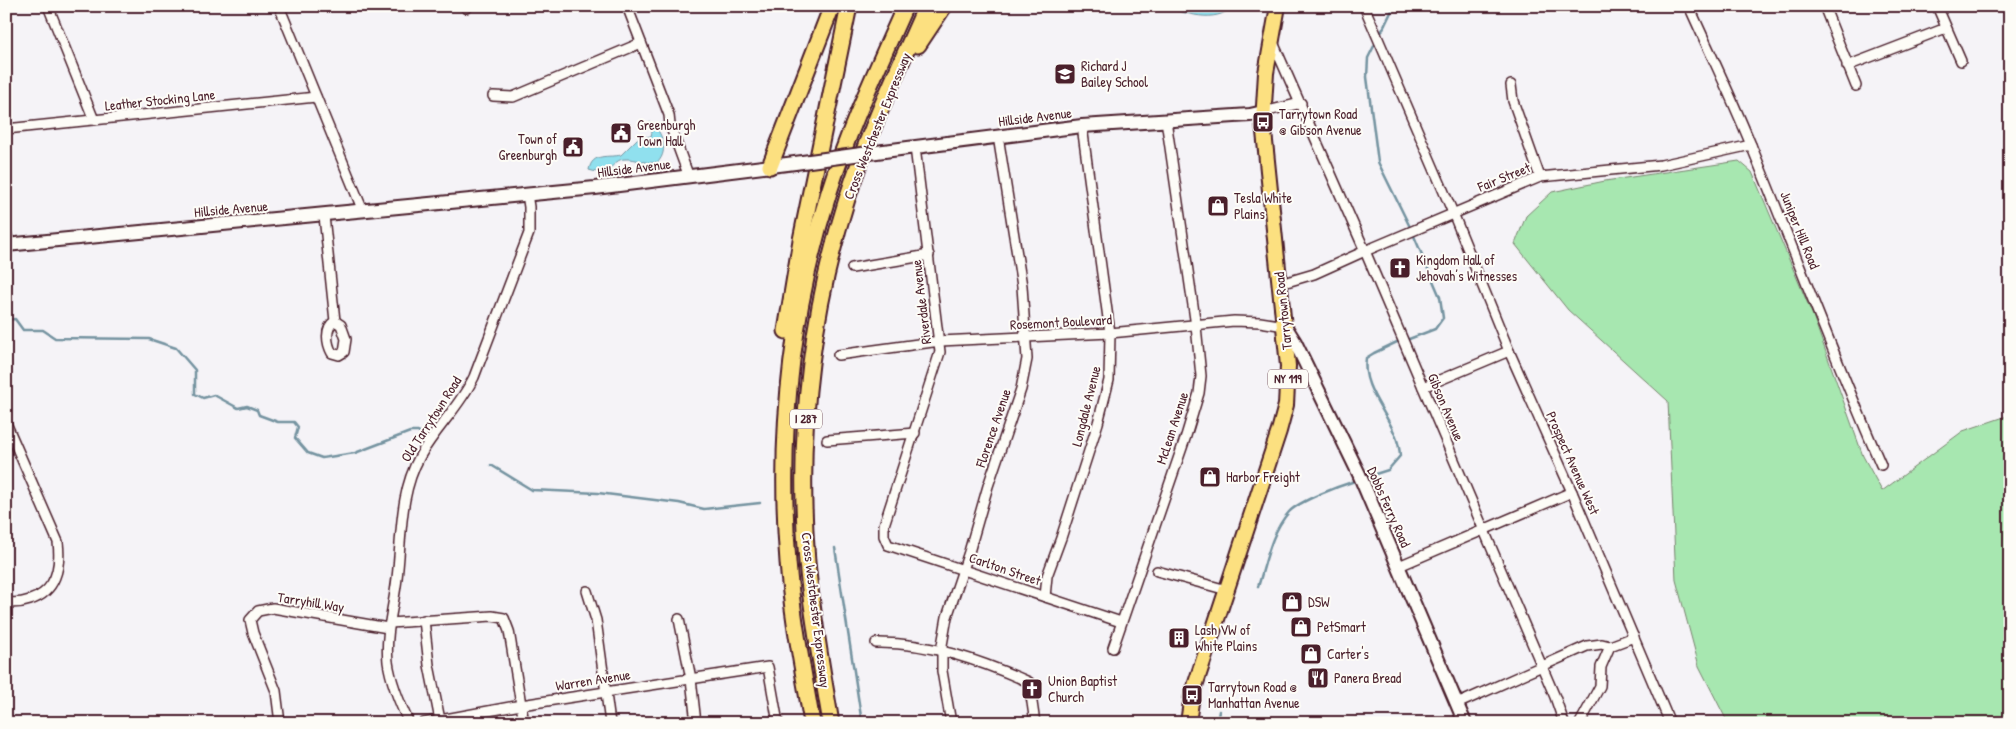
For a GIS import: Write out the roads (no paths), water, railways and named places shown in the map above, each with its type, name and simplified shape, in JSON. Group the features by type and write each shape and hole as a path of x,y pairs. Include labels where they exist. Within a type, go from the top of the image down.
{"highway":[{"path":"770,166 832,6"},
{"path":"786,537 780,484 778,430 784,347 801,240 849,6"},
{"name":"Cross Westchester Expressway","path":"812,723 794,617 786,537 784,484 788,402 795,340 808,269 829,191 847,140 906,6"},
{"name":"Cross Westchester Expressway","path":"831,723 813,614 807,562 804,483 807,404 817,325 831,256 850,189 875,122 926,6"},
{"path":"875,122 926,32 944,6"}],"main road":[{"name":"Tarrytown Road","path":"1188,723 1192,695 1283,418 1288,378 1285,326 1266,157 1263,112 1271,38 1278,6"},
{"name":"Hillside Avenue","path":"8,245 324,216 689,177 1082,126 1250,116 1263,112"},
{"name":"Dobbs Ferry Road","path":"1285,326 1295,342 1359,474 1465,723"}],"street":[{"path":"48,6 94,120"},
{"path":"279,6 363,211"},
{"path":"627,6 669,115 670,125 689,177"},
{"name":"Prospect Avenue West","path":"1364,6 1509,351 1572,492 1670,723"},
{"name":"Juniper Hill Road","path":"1689,6 1751,145 1881,465"},
{"path":"1824,6 1856,86"},
{"path":"1937,6 1961,61"},
{"path":"1847,66 1946,28"},
{"name":"Gibson Avenue","path":"1271,38 1365,251 1564,723"},
{"path":"493,96 513,97 641,43"},
{"path":"1510,85 1513,101 1540,177"},
{"name":"Leather Stocking Lane","path":"6,129 316,97"},
{"path":"1263,112 1301,103"},
{"name":"McLean Avenue","path":"1113,648 1199,393 1200,364 1196,326 1166,120"},
{"name":"Longdale Avenue","path":"1045,597 1047,576 1095,432 1109,380 1110,333 1082,126"},
{"name":"Florence Avenue","path":"951,723 942,672 942,645 947,617 1021,389 1027,359 1022,286 998,136"},
{"name":"Fair Street","path":"1280,284 1314,274 1452,213 1540,177 1661,165 1751,145"},
{"name":"Riverdale Avenue","path":"884,536 884,525 940,352 915,147"},
{"name":"Old Tarrytown Road","path":"409,723 391,677 387,647 397,580 403,505 409,481 420,456 467,392 474,377 529,233 527,194"},
{"path":"324,216 335,322"},
{"path":"6,232 8,245"},
{"path":"852,268 929,256"},
{"name":"Rosemont Boulevard","path":"838,355 940,341 1110,333 1234,322 1260,322 1285,326"},
{"path":"1423,388 1509,351"},
{"path":"6,423 58,542 59,556 57,573 52,585 44,593 22,603 6,602"},
{"path":"827,440 915,433"},
{"path":"1398,566 1572,492"},
{"name":"Carlton Street","path":"884,536 888,545 1122,622"},
{"path":"1157,571 1227,590"},
{"path":"587,591 596,620 610,723"},
{"name":"Tarryhill Way","path":"280,723 276,691 253,633 250,620 258,611 273,608 389,626"},
{"path":"389,626 424,620 492,616 504,618 509,631 524,723"},
{"path":"679,619 696,723"},
{"path":"424,620 429,665 440,720"},
{"path":"1457,704 1587,646 1602,644 1610,646 1634,637"},
{"path":"876,643 900,642 921,645 990,665 1029,682 1035,723"},
{"path":"1580,723 1600,686 1601,667 1610,646"},
{"name":"Warren Avenue","path":"424,723 521,705 768,667 778,723"}],"water":[{"path":"1162,6 1234,6 1218,15 1200,16"},
{"path":"651,122 663,141 663,152 658,162 650,163 625,159 620,160 603,172 589,170 591,164 597,158 621,155 637,139 651,136 651,129 646,128 646,125"}],"waterway":[{"path":"1380,35 1394,6"},
{"path":"1375,44 1368,58 1367,77 1378,162 1409,225"},
{"path":"1409,339 1435,329 1443,318 1440,297 1414,236"},
{"path":"6,320 15,319 23,330 43,330 55,338 149,339 176,348 195,370 195,394 203,398 214,395 238,408 247,406 257,410 259,415 278,422 294,422 298,427 295,438 308,453 322,458 355,453 410,432 427,432"},
{"path":"1366,477 1388,470 1400,456 1398,443 1374,395 1366,371 1366,358 1397,342"},
{"path":"491,465 532,490 598,493 679,503 704,509 760,503"},
{"path":"1258,587 1273,538 1289,512 1310,499 1355,481"},
{"path":"835,548 862,723"},
{"path":"1217,723 1219,711"}],"place":[{"name":"Richard J Bailey School","path":"1065,74"},
{"name":"Tarrytown Road @ Gibson Avenue","path":"1263,122"},
{"name":"Greenburgh Town Hall","path":"621,133"},
{"name":"Town of Greenburgh","path":"573,147"},
{"name":"Tesla White Plains","path":"1218,206"},
{"name":"Kingdom Hall of Jehovah’s Witnesses","path":"1400,268"},
{"name":"Harbor Freight","path":"1210,477"},
{"name":"DSW","path":"1292,602"},
{"name":"PetSmart","path":"1301,627"},
{"name":"Lash VW of White Plains","path":"1179,638"},
{"name":"Carter's","path":"1311,654"},
{"name":"Panera Bread","path":"1318,678"},
{"name":"Union Baptist Church","path":"1032,689"},
{"name":"Tarrytown Road @ Manhattan Avenue","path":"1192,695"}]}
